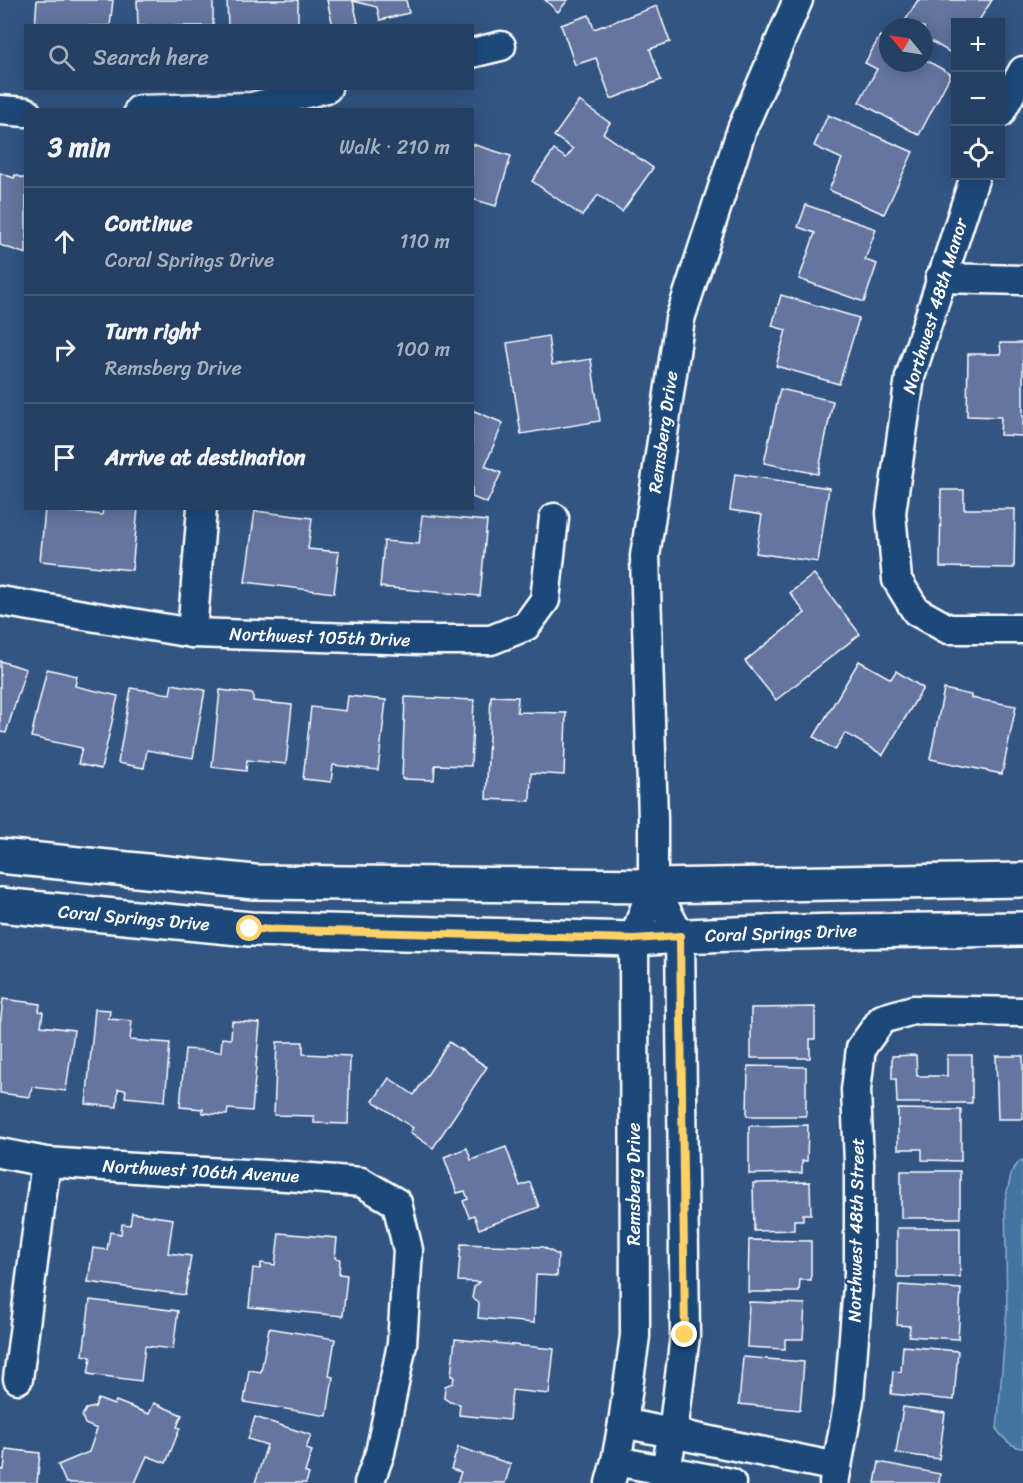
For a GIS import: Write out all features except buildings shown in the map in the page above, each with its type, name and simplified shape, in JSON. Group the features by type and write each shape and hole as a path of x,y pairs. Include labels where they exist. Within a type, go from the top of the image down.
{"main road":[{"path":"0,856 254,882 653,886 1023,880"},
{"name":"Coral Springs Drive","path":"0,905 250,929 634,939 829,931 1023,929"}],"street":[{"name":"Remsberg Drive","path":"613,1472 623,1423 635,1336 634,939 653,886 645,556 680,320 742,129 798,0"},
{"path":"474,53 501,46"},
{"path":"1005,104 1023,71"},
{"path":"252,108 320,90"},
{"path":"0,110 24,112"},
{"name":"Northwest 48th Manor","path":"974,180 940,278 910,377 891,513 897,580 916,611 948,628 1023,629"},
{"path":"940,278 1023,280"},
{"path":"192,633 202,510"},
{"name":"Northwest 105th Drive","path":"0,601 192,633 491,640 526,626 545,600 554,518"},
{"name":"Remsberg Drive","path":"653,886 680,936 685,1335 673,1433 664,1477"},
{"name":"Northwest 48th Street","path":"836,1475 849,1400 859,1273 856,1090 861,1048 882,1019 913,1010 1023,1012"},
{"name":"Northwest 106th Avenue","path":"0,1153 46,1162 361,1182 397,1203 408,1250 402,1344 380,1453 369,1483"},
{"path":"18,1379 46,1162"},
{"path":"623,1423 673,1433 836,1475"},
{"path":"613,1472 731,1483"}],"water":[{"path":"1023,1160 1023,1448 1019,1448 1005,1439 997,1430 1007,1309 1005,1200 1012,1171"}],"route":[{"path":"250,929 634,939 680,936 685,1335"}]}
